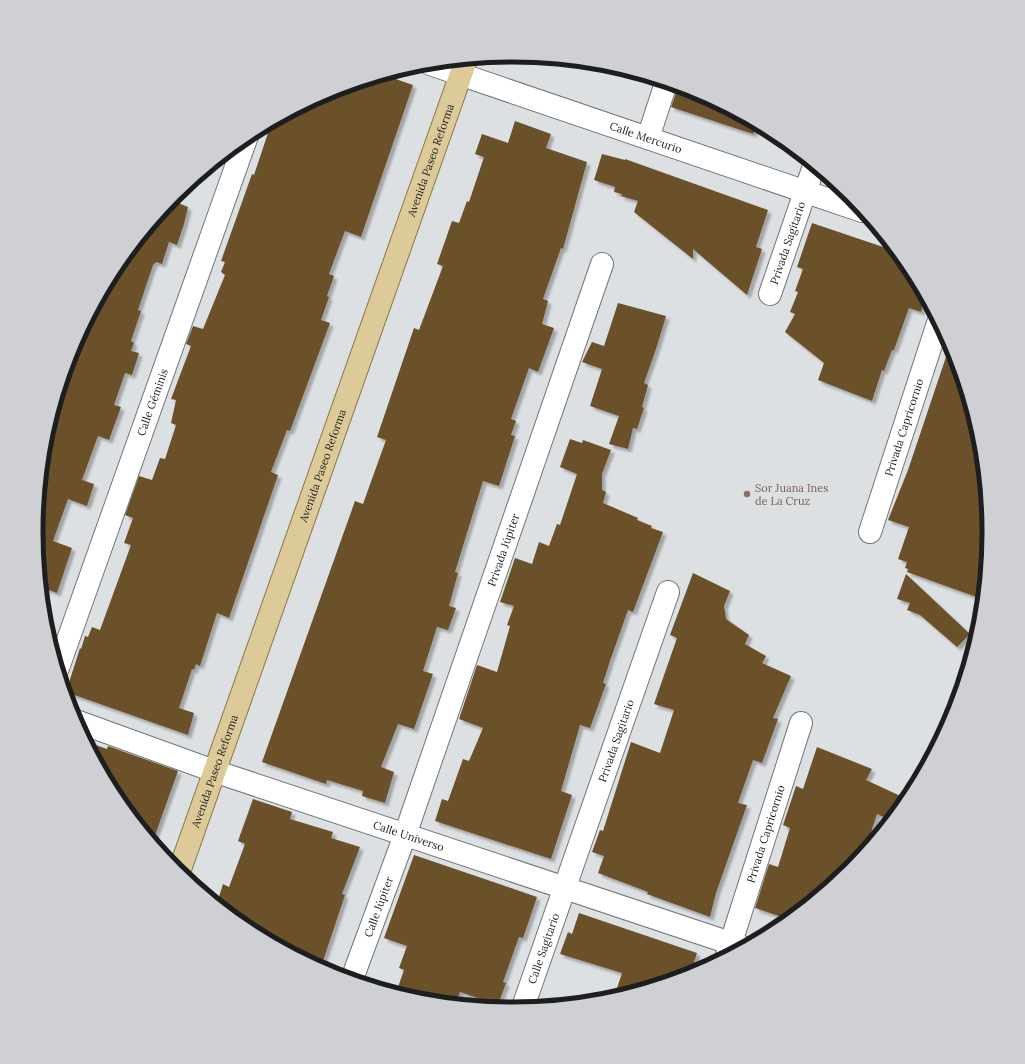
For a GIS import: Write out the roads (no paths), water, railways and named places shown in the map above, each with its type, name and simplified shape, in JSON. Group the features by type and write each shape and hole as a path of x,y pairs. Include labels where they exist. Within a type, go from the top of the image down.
{"main road":[{"name":"Avenida Paseo Reforma","path":"182,865 464,67"}],"street":[{"name":"Calle Mercurio","path":"464,67 648,138 851,207"},
{"path":"648,138 665,88"},
{"name":"Calle Géminis","path":"61,660 242,149"},
{"path":"805,191 812,171"},
{"name":"Privada Sagitario","path":"770,294 805,191"},
{"name":"Privada Júpiter","path":"405,835 602,264"},
{"name":"Privada Capricornio","path":"870,532 936,329"},
{"name":"Privada Sagitario","path":"565,889 668,592"},
{"name":"Privada Capricornio","path":"735,945 801,723"},
{"name":"Calle Universo","path":"84,724 214,771 565,889 730,948"},
{"name":"Calle Júpiter","path":"354,974 405,835"},
{"name":"Calle Sagitario","path":"525,1001 565,889"}],"place":[{"name":"Sor Juana Ines de La Cruz","path":"747,494"}]}
